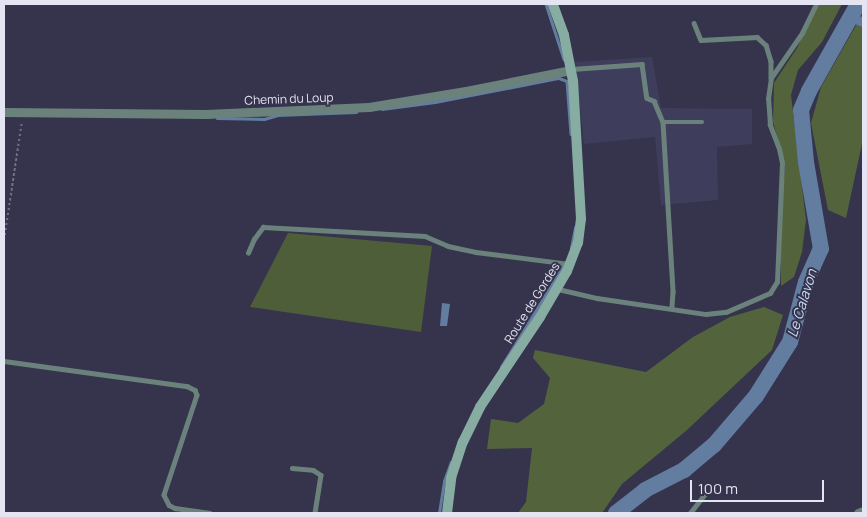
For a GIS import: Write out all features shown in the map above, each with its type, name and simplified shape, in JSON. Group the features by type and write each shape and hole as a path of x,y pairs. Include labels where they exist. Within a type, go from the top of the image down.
{"street":[{"name":"Route de Gordes","path":"447,513 451,478 463,442 480,407 557,288 570,264 578,243 581,219 571,70 553,4"},
{"name":"Chemin du Loup","path":"4,112 206,114 370,107 466,91 571,70"},
{"path":"858,513 863,511"}],"lane":[{"path":"771,78 802,34 816,4"},
{"path":"557,288 597,298 706,314 726,312 770,293 777,282 782,163 770,125 768,99 771,61 766,45 757,37 701,40 694,23"},
{"path":"571,70 642,64 647,98 654,101 663,122 673,292 672,308"},
{"path":"663,122 702,122"},
{"path":"248,253 254,239 263,227 425,236 448,246 476,252 570,264"},
{"path":"4,361 187,386 195,390 197,395 164,495 169,505 175,508 210,513"},
{"path":"292,468 312,470 321,475 315,513"},
{"path":"690,513 705,494"}],"path":[{"path":"4,240 23,125 21,112"}],"shaded area":[{"path":"652,57 661,108 752,109 752,144 717,147 718,200 661,205 655,137 584,144 575,62"}],"green space":[{"path":"817,4 842,4 822,42 798,70 791,95 806,220 802,252 794,277 781,286 781,217 785,165 773,122 774,83 797,48"},
{"path":"863,13 863,139 846,218 828,210 811,123 821,87"},
{"path":"288,233 432,246 421,332 250,307"},
{"path":"764,307 783,315 772,350 687,430 622,484 602,513 518,513 526,502 532,448 487,449 491,419 518,423 544,404 550,378 533,358 535,350 646,372 693,337 730,317"}],"water":[{"path":"442,303 450,304 447,326 440,326"}],"waterway":[{"path":"546,4 564,59"},
{"name":"Le Calavon","path":"616,513 645,490 684,470 714,445 756,396 790,342 806,282 821,249 806,162 801,110 809,91 858,4"},
{"path":"851,17 863,22"},
{"path":"382,109 435,102 559,78 567,81 571,134"},
{"path":"217,118 264,119 278,115 356,112"},
{"path":"571,248 575,227"},
{"path":"501,367 565,263"},
{"path":"439,513 444,481 451,462"}]}
